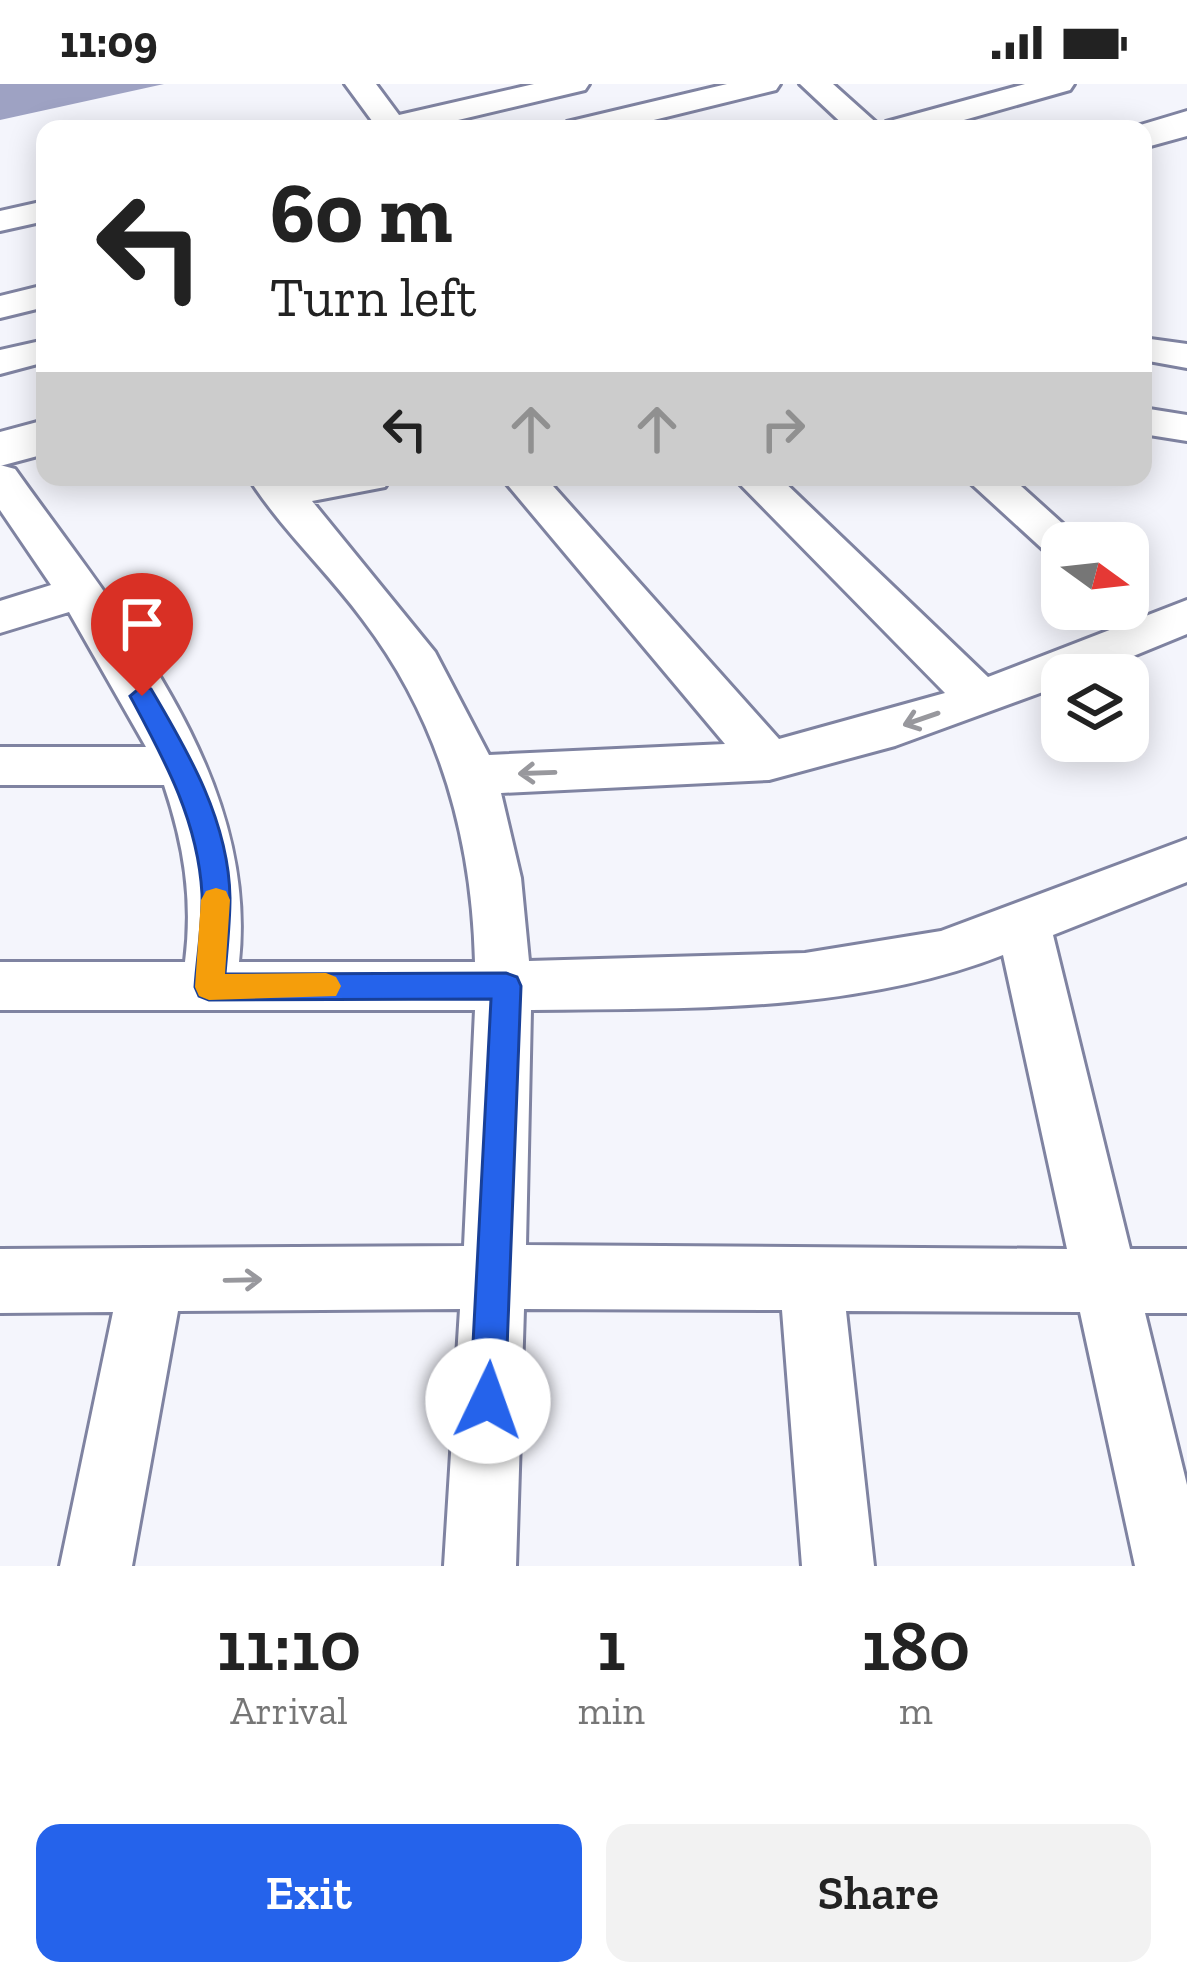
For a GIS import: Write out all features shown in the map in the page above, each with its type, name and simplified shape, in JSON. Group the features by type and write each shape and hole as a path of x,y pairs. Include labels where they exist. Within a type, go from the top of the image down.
{"main road":[{"path":"1152,133 1187,123"},
{"path":"0,449 36,439"}],"street":[{"path":"426,120 574,84"},
{"path":"591,84 624,120"},
{"path":"637,84 671,119 765,84"},
{"path":"814,84 857,120"},
{"path":"929,120 1059,84"},
{"path":"364,90 403,88"},
{"path":"364,90 387,120"},
{"path":"0,220 36,213"},
{"path":"0,307 36,298"},
{"path":"1152,350 1187,356"},
{"path":"0,362 36,353"},
{"path":"1152,422 1187,428"},
{"path":"0,479 78,593 183,766 206,834 216,895 209,987"},
{"path":"276,486 364,591 435,692 471,775 496,874 506,986 480,1566"},
{"path":"530,486 769,761"},
{"path":"763,486 981,698"},
{"path":"996,486 1041,525"},
{"path":"0,617 78,593"},
{"path":"471,775 769,761 878,733 981,698 1166,624"},
{"path":"0,766 183,766"},
{"path":"0,986 700,984 806,977 943,954 1187,860"},
{"path":"1024,926 1171,1566"},
{"path":"0,1281 493,1277 1187,1281"},
{"path":"811,1279 838,1566"},
{"path":"97,1566 151,1282"}],"water":[{"path":"0,84 164,84 0,120"}],"slow traffic":[{"path":"216,900 209,987 326,986"}],"route":[{"path":"142,696 183,766 206,834 216,895 209,987 506,986 488,1401"}]}
